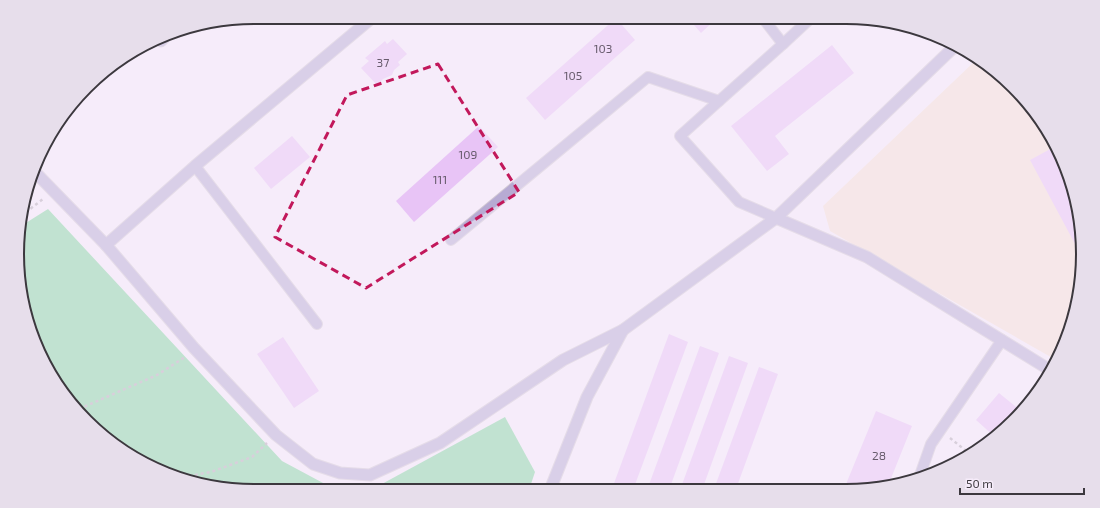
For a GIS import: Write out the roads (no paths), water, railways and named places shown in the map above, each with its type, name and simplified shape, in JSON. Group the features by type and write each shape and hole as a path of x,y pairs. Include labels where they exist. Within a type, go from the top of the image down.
{"street":[{"path":"106,245 195,166 365,24"},
{"path":"38,175 106,245 194,348 276,435 313,464 340,473 370,474 440,442 563,360 623,330 776,218 951,50"},
{"path":"776,218 867,257 1046,367"},
{"path":"552,484 587,397 623,330"}],"lane":[{"path":"767,24 783,44"},
{"path":"776,218 739,202 680,136 804,24"},
{"path":"451,240 648,77 719,100"},
{"path":"195,166 317,324"},
{"path":"921,471 931,444 1002,340"}]}
